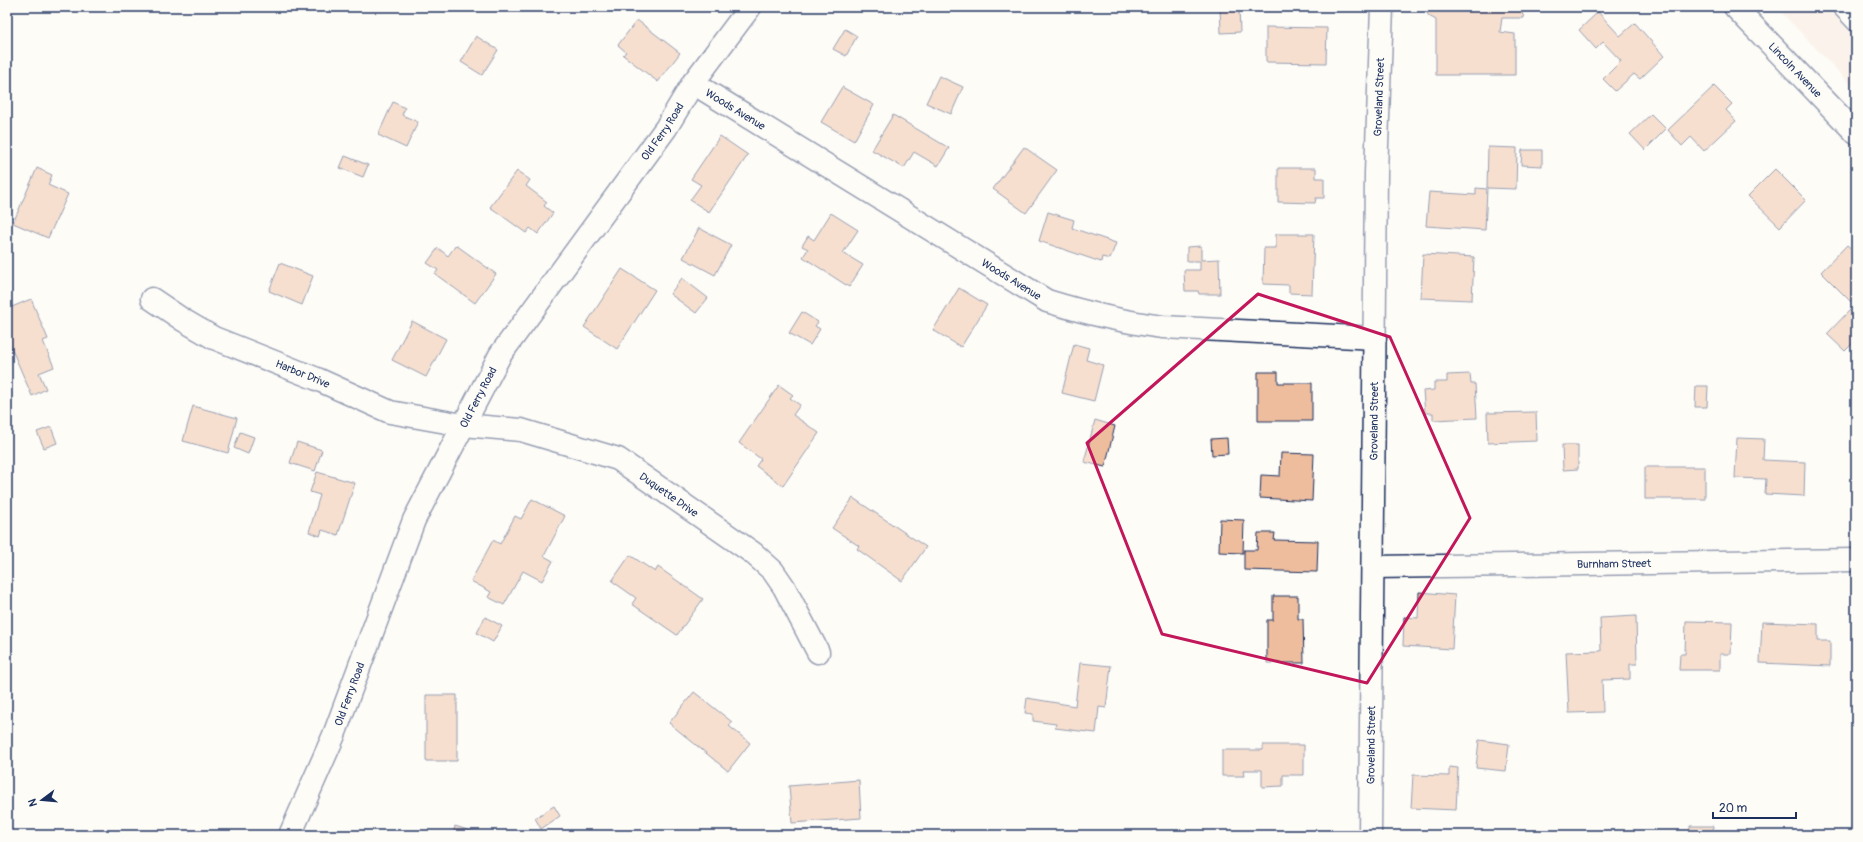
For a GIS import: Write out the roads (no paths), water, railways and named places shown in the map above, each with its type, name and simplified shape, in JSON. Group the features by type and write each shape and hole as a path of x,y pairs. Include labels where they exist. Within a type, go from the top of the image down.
{"street":[{"name":"Old Ferry Road","path":"290,835 334,735 414,520 500,355 666,128 693,83 750,7"},
{"name":"Groveland Street","path":"1370,835 1376,173 1382,7"},
{"name":"Lincoln Avenue","path":"1735,7 1856,133"},
{"name":"Woods Avenue","path":"693,83 1047,301 1095,316 1139,324 1375,338"},
{"name":"Harbor Drive","path":"152,299 183,320 214,338 317,379 390,412 463,425"},
{"name":"Duquette Drive","path":"463,425 521,430 618,459 753,553 773,571 794,604 818,652"},
{"name":"Burnham Street","path":"1373,567 1856,560"}],"lane":[{"path":"1841,7 1856,23"}]}
